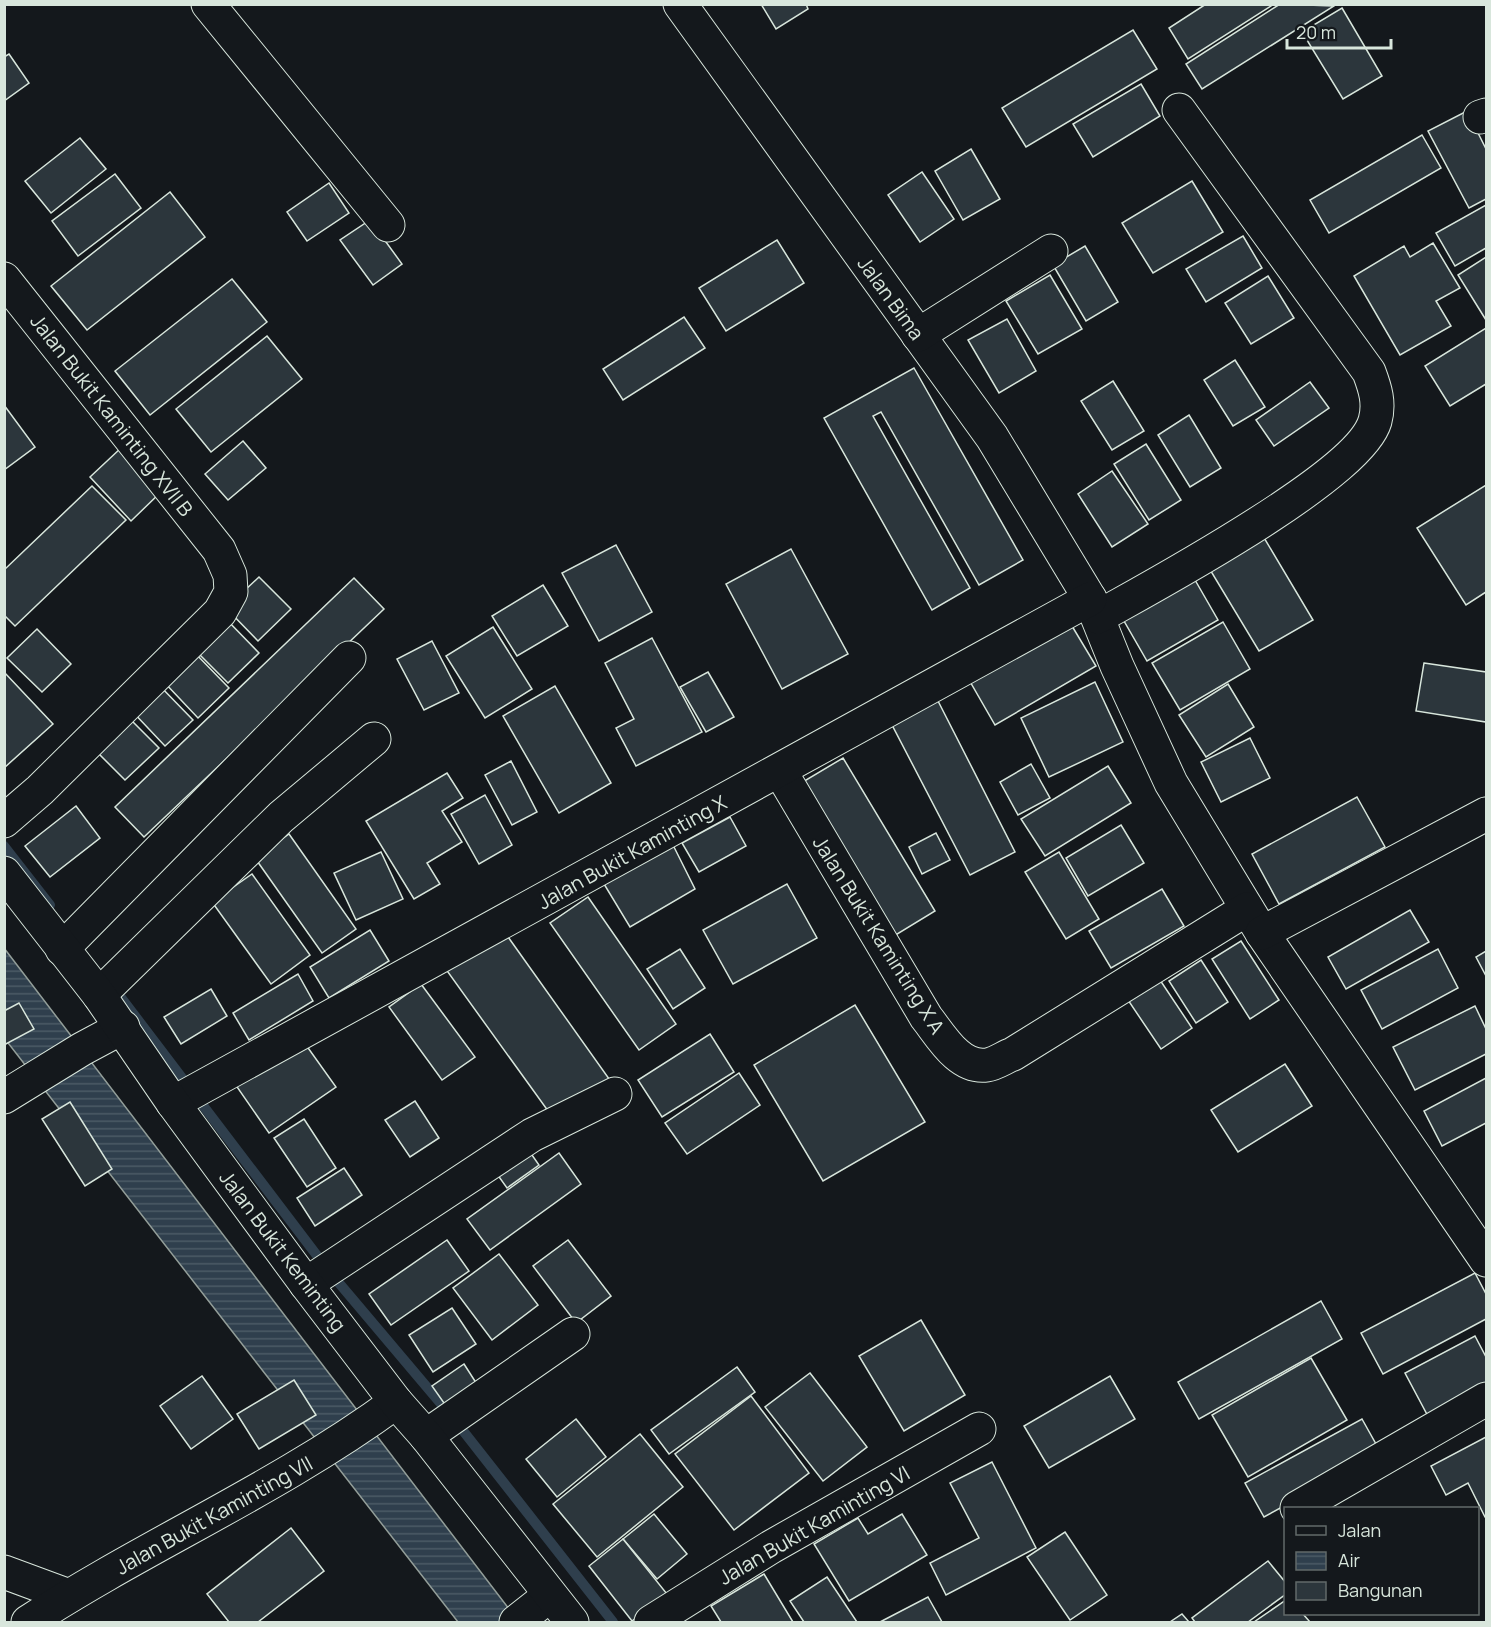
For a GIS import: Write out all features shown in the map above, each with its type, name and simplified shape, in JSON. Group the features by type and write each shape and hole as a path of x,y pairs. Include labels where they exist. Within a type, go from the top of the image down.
{"street":[{"path":"208,4 388,225"},
{"name":"Jalan Bima","path":"680,4 992,437 1094,608 1117,666 1171,783 1255,921 1486,1260"},
{"name":"Jalan Bukit Kaminting X","path":"173,1103 780,771 1094,608 1184,569 1259,522 1338,467 1360,447 1375,421 1377,395 1369,372 1179,110"},
{"path":"918,336 1051,250"},
{"name":"Jalan Bukit Kaminting XVII B","path":"4,279 219,550 230,575 231,592 220,612 40,790 4,821"},
{"path":"62,949 349,658"},
{"path":"99,994 290,809 374,739"},
{"name":"Jalan Bukit Kaminting X A","path":"780,771 926,1017 954,1053 971,1064 987,1065 1013,1054 1255,921 1486,814"},
{"name":"Jalan Bukit Keminting","path":"4,873 99,994 173,1103 306,1284 396,1402 426,1436 572,1623"},
{"path":"4,1097 36,1080 82,1049 123,1027"},
{"path":"306,1284 532,1136 615,1094"},
{"path":"426,1436 573,1334"},
{"path":"1300,1507 1486,1399"},
{"name":"Jalan Bukit Kaminting VII","path":"28,1623 69,1596 325,1452 396,1402"},
{"name":"Jalan Bukit Kaminting VI","path":"651,1623 771,1547 979,1429"},
{"path":"4,1572 69,1596"},
{"path":"517,1622 549,1596"}],"water":[{"path":"4,948 519,1622 458,1622 5,1039"}],"building":[{"path":"761,4 806,4 808,9 776,29"},
{"path":"1206,4 1274,4 1188,59 1169,28"},
{"path":"1280,4 1334,6 1202,89 1186,64"},
{"path":"1342,8 1382,76 1343,99 1302,32"},
{"path":"1133,30 1157,69 1026,147 1002,108"},
{"path":"9,54 29,83 4,101 4,57"},
{"path":"1141,84 1160,116 1093,157 1073,124"},
{"path":"1467,111 1486,149 1486,199 1469,208 1428,131"},
{"path":"1422,135 1441,168 1329,233 1310,200"},
{"path":"80,138 106,169 51,213 25,181"},
{"path":"971,149 1000,199 963,220 935,171"},
{"path":"922,172 954,219 920,242 888,195"},
{"path":"115,174 141,208 78,256 52,221"},
{"path":"1192,181 1223,232 1153,273 1122,223"},
{"path":"329,183 349,213 307,241 287,212"},
{"path":"170,192 205,237 87,330 51,286"},
{"path":"1486,205 1486,248 1455,266 1436,233"},
{"path":"370,220 402,264 373,285 340,240"},
{"path":"1243,236 1262,268 1206,302 1186,269"},
{"path":"777,240 804,283 726,331 699,288"},
{"path":"1433,243 1460,288 1436,301 1451,326 1400,355 1354,276 1404,246 1410,257"},
{"path":"1085,246 1118,302 1086,321 1053,265"},
{"path":"1486,257 1486,320 1458,275"},
{"path":"1050,275 1082,329 1038,354 1006,301"},
{"path":"1268,276 1294,318 1251,344 1225,303"},
{"path":"232,279 267,322 150,415 115,371"},
{"path":"684,317 705,348 623,400 603,369"},
{"path":"1007,319 1036,371 999,393 968,340"},
{"path":"1486,328 1486,384 1450,406 1425,366"},
{"path":"267,336 302,379 211,452 176,409"},
{"path":"1235,360 1265,407 1233,426 1204,380"},
{"path":"914,368 1023,560 979,585 881,412 873,416 970,588 932,610 824,418"},
{"path":"1113,381 1144,431 1112,450 1081,401"},
{"path":"1310,382 1329,408 1274,446 1256,420"},
{"path":"4,405 35,447 4,470"},
{"path":"1189,415 1221,468 1190,487 1158,435"},
{"path":"243,441 266,468 228,500 205,474"},
{"path":"1146,444 1181,500 1149,520 1114,464"},
{"path":"122,447 163,490 131,521 90,477"},
{"path":"1112,471 1148,524 1112,547 1078,494"},
{"path":"1486,485 1486,592 1466,605 1417,528"},
{"path":"92,486 126,520 15,626 4,615 4,570"},
{"path":"1260,531 1313,620 1259,651 1206,563"},
{"path":"616,545 652,612 599,641 562,573"},
{"path":"791,549 848,654 782,689 726,584"},
{"path":"1191,573 1218,620 1147,661 1120,614"},
{"path":"259,577 291,609 258,641 226,608"},
{"path":"354,578 384,609 144,837 115,807"},
{"path":"543,585 568,626 517,656 492,616"},
{"path":"225,618 259,653 228,683 193,648"},
{"path":"1069,621 1096,666 995,725 968,678"},
{"path":"1223,622 1250,669 1180,710 1152,663"},
{"path":"493,627 532,689 485,718 446,656"},
{"path":"37,629 71,664 42,692 7,658"},
{"path":"652,638 702,732 636,766 616,728 634,719 605,663"},
{"path":"432,641 459,693 424,710 397,659"},
{"path":"194,652 229,688 198,718 163,681"},
{"path":"1424,663 1486,672 1486,722 1416,711"},
{"path":"4,672 53,724 4,768"},
{"path":"708,672 734,717 706,732 680,687"},
{"path":"1095,682 1123,742 1049,777 1021,718"},
{"path":"157,683 193,720 165,746 130,709"},
{"path":"1228,684 1254,727 1206,757 1179,715"},
{"path":"555,686 611,783 559,813 503,716"},
{"path":"937,699 1015,852 970,875 891,723"},
{"path":"126,715 159,748 125,780 92,747"},
{"path":"1250,738 1270,778 1221,802 1201,762"},
{"path":"843,758 935,911 894,936 801,783"},
{"path":"511,761 537,812 512,825 485,775"},
{"path":"1031,764 1050,798 1018,815 1000,782"},
{"path":"1108,766 1131,803 1045,856 1021,819"},
{"path":"447,773 463,798 442,811 462,842 427,863 440,884 414,899 366,821"},
{"path":"485,795 512,845 479,864 451,814"},
{"path":"1357,797 1385,847 1279,904 1252,854"},
{"path":"76,806 100,838 50,877 25,846"},
{"path":"730,817 746,846 699,872 682,843"},
{"path":"1121,825 1144,863 1088,896 1066,858"},
{"path":"936,833 950,860 922,874 909,847"},
{"path":"289,834 356,929 322,953 255,858"},
{"path":"672,843 695,889 630,927 601,879"},
{"path":"381,852 403,899 356,920 334,873"},
{"path":"1059,852 1099,919 1066,939 1025,872"},
{"path":"252,874 310,955 271,984 212,902"},
{"path":"787,884 817,938 733,984 703,930"},
{"path":"1162,889 1184,926 1111,968 1089,931"},
{"path":"588,897 676,1024 639,1050 550,923"},
{"path":"1410,910 1429,942 1346,989 1328,957"},
{"path":"501,927 612,1083 556,1122 445,968"},
{"path":"370,930 389,961 329,998 310,967"},
{"path":"1241,941 1279,1000 1250,1019 1212,959"},
{"path":"680,949 705,988 673,1009 647,969"},
{"path":"1438,949 1458,988 1382,1029 1361,990"},
{"path":"1486,951 1486,976 1476,957"},
{"path":"1201,960 1228,1002 1196,1023 1169,981"},
{"path":"298,974 313,1001 249,1040 233,1013"},
{"path":"1160,980 1192,1028 1161,1049 1128,1000"},
{"path":"421,984 475,1057 442,1080 389,1007"},
{"path":"211,989 227,1016 181,1044 164,1017"},
{"path":"19,1003 34,1029 4,1045 4,1011"},
{"path":"855,1005 925,1122 823,1181 754,1065"},
{"path":"1475,1006 1486,1029 1486,1054 1415,1090 1393,1047"},
{"path":"710,1034 734,1072 662,1117 638,1080"},
{"path":"301,1038 336,1087 269,1133 235,1084"},
{"path":"1285,1064 1312,1106 1238,1152 1211,1110"},
{"path":"739,1073 760,1105 687,1154 665,1123"},
{"path":"1486,1078 1486,1123 1442,1146 1424,1111"},
{"path":"415,1101 439,1138 410,1157 385,1120"},
{"path":"70,1102 112,1169 85,1186 42,1119"},
{"path":"304,1119 336,1168 307,1187 274,1138"},
{"path":"525,1145 539,1165 507,1188 492,1167"},
{"path":"559,1153 581,1184 490,1250 467,1219"},
{"path":"344,1168 362,1195 315,1226 297,1198"},
{"path":"447,1240 469,1271 391,1325 369,1294"},
{"path":"568,1240 611,1296 576,1323 533,1266"},
{"path":"499,1254 538,1305 492,1340 453,1288"},
{"path":"1475,1273 1486,1294 1486,1319 1383,1374 1361,1333"},
{"path":"1321,1301 1342,1339 1199,1419 1178,1382"},
{"path":"452,1308 476,1344 433,1372 409,1335"},
{"path":"921,1320 965,1395 904,1431 859,1356"},
{"path":"1475,1336 1486,1357 1486,1390 1430,1420 1405,1373"},
{"path":"1311,1358 1347,1420 1248,1477 1212,1415"},
{"path":"464,1364 482,1392 451,1413 432,1386"},
{"path":"737,1367 755,1392 669,1454 651,1430"},
{"path":"810,1373 867,1447 823,1481 765,1407"},
{"path":"202,1376 233,1419 191,1449 160,1406"},
{"path":"1110,1376 1135,1419 1049,1468 1024,1426"},
{"path":"294,1380 316,1415 259,1449 237,1414"},
{"path":"751,1396 809,1473 734,1530 675,1454"},
{"path":"576,1419 606,1457 557,1497 526,1459"},
{"path":"1362,1419 1381,1453 1264,1517 1245,1483"},
{"path":"640,1434 683,1487 597,1557 553,1504"},
{"path":"1486,1437 1485,1517 1468,1483 1446,1495 1431,1466"},
{"path":"992,1462 1036,1548 946,1595 930,1563 979,1538 950,1483"},
{"path":"654,1514 687,1554 657,1579 623,1539"},
{"path":"902,1514 927,1555 849,1601 814,1544 858,1518 868,1534"},
{"path":"291,1528 324,1571 258,1622 229,1622 207,1594"},
{"path":"1065,1532 1107,1595 1070,1620 1027,1557"},
{"path":"623,1539 667,1594 632,1621 589,1566"},
{"path":"1268,1561 1284,1581 1284,1595 1248,1622 1195,1622 1192,1618"},
{"path":"764,1574 793,1622 721,1622 711,1606"},
{"path":"827,1577 857,1622 804,1622 790,1601"},
{"path":"928,1597 942,1622 880,1622"},
{"path":"1284,1601 1284,1615 1304,1615 1310,1622 1254,1622"},
{"path":"1182,1614 1189,1622 1170,1622"}],"waterway":[{"path":"4,846 50,905"},
{"path":"116,991 328,1270 453,1418 613,1622"}]}
